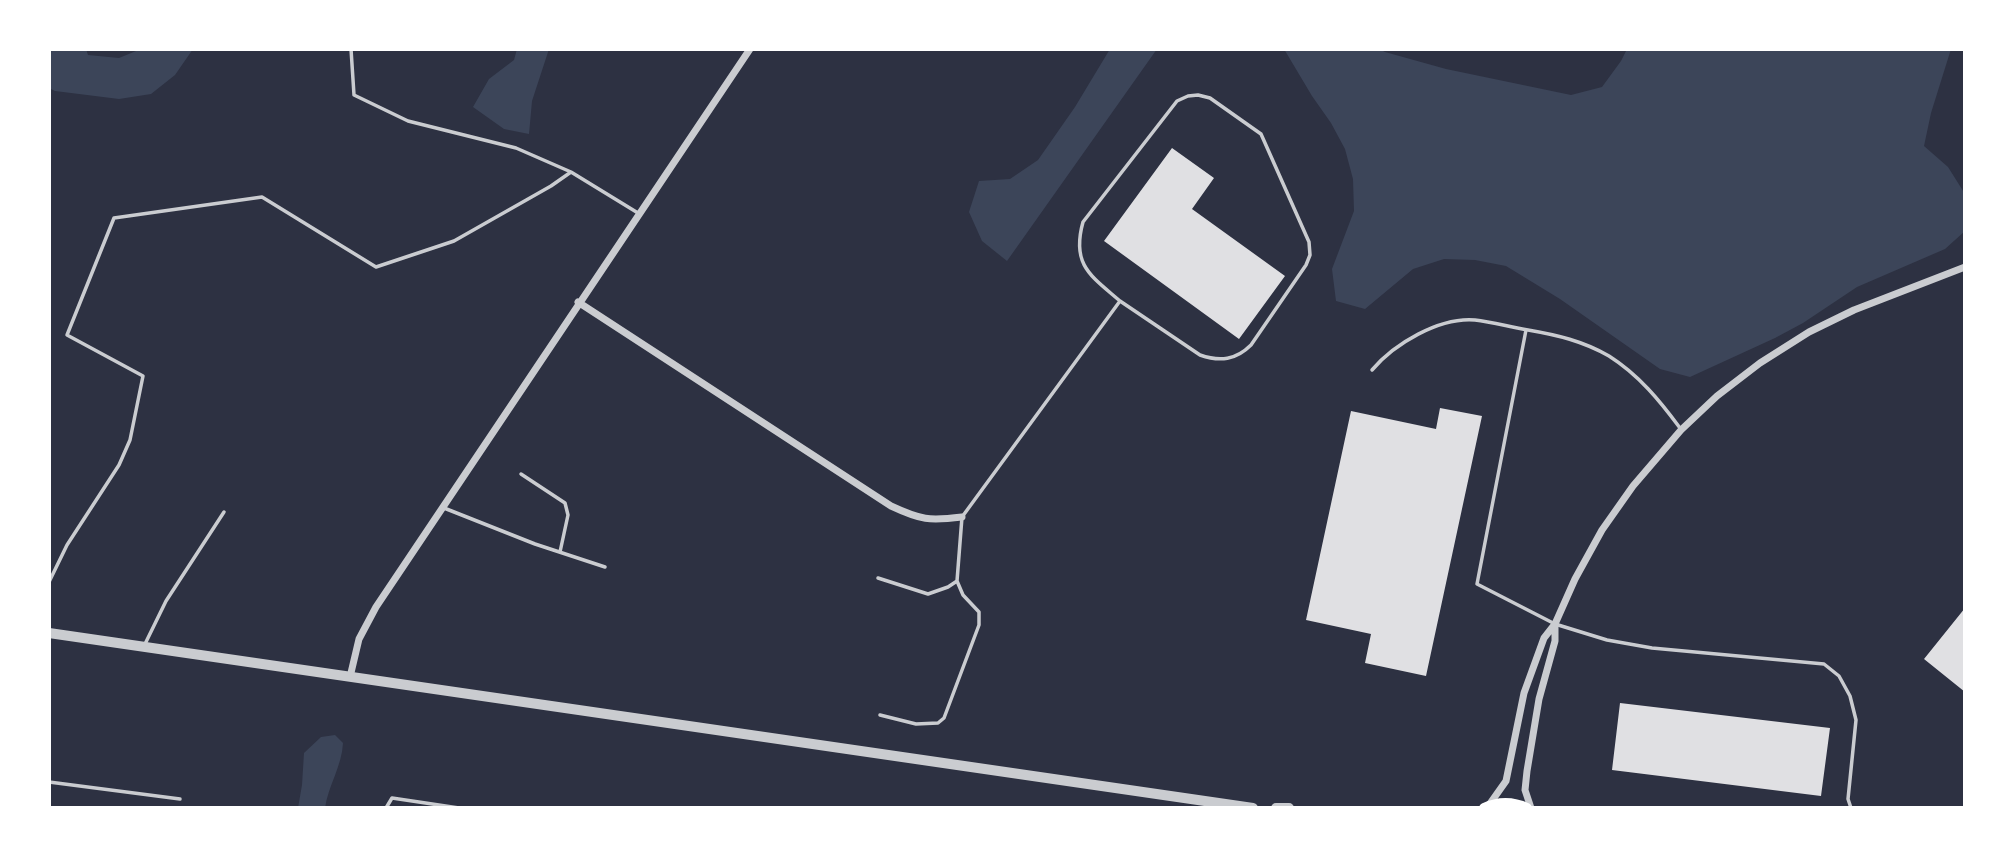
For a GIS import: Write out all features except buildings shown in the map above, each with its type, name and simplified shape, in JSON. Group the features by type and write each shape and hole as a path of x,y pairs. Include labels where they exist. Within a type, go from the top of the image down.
{"main road":[{"path":"1486,807 1506,802 1529,808"}],"street":[{"path":"350,677 359,639 376,607 750,49"},
{"path":"1486,807 1506,781 1524,693 1544,638 1555,624 1575,579 1602,530 1633,486 1681,430 1717,396 1760,363 1809,332 1854,310 1965,267"},
{"path":"578,302 891,506 934,520 962,517"},
{"path":"1529,808 1525,790 1527,771 1539,699 1555,641 1555,624"},
{"path":"49,634 1253,808"},
{"path":"1276,808 1289,808"}],"lane":[{"path":"351,49 354,95 408,121 516,148 571,173 638,213"},
{"path":"1198,95 1210,98 1261,134 1310,242 1310,255 1306,265 1251,345 1244,353 1228,359 1214,360 1200,355 1120,301 1090,275 1080,257 1079,238 1083,222 1177,101 1198,95"},
{"path":"49,582 67,545 119,465 130,440 143,376 67,335 114,218 262,197 376,267 454,241 571,173"},
{"path":"880,715 916,724 938,723 944,718 979,625 979,612 963,595 957,581 962,517 1120,301"},
{"path":"1371,370 1397,346 1418,334 1448,323 1472,320 1527,330 1582,342 1610,357 1656,396 1681,430"},
{"path":"1527,330 1477,584 1555,624 1607,640 1652,648 1824,664 1839,676 1850,696 1856,720 1848,799 1851,808"},
{"path":"521,474 565,503 568,515 560,552"},
{"path":"442,508 605,567"},
{"path":"144,646 166,601 224,512"},
{"path":"878,578 928,594 957,581"},
{"path":"49,782 180,799"},
{"path":"386,808 392,798 458,808"}],"shaded area":[{"path":"49,49 86,49 88,55 119,58 141,49 193,49 175,75 151,94 119,99 49,88"},
{"path":"517,49 549,49 532,101 529,134 504,129 473,107 489,79 514,60"},
{"path":"1110,49 1157,49 1007,261 982,241 969,212 979,181 1010,179 1038,160 1075,107"},
{"path":"1284,49 1379,49 1446,69 1571,95 1602,87 1627,49 1951,49 1931,113 1924,146 1948,167 1965,194 1965,231 1945,249 1857,287 1803,323 1690,377 1660,369 1560,299 1506,266 1475,260 1444,259 1413,269 1365,309 1336,301 1332,269 1354,211 1353,179 1345,149"},
{"path":"335,735 343,743 342,751 325,808 298,808 304,753 321,737"}]}
